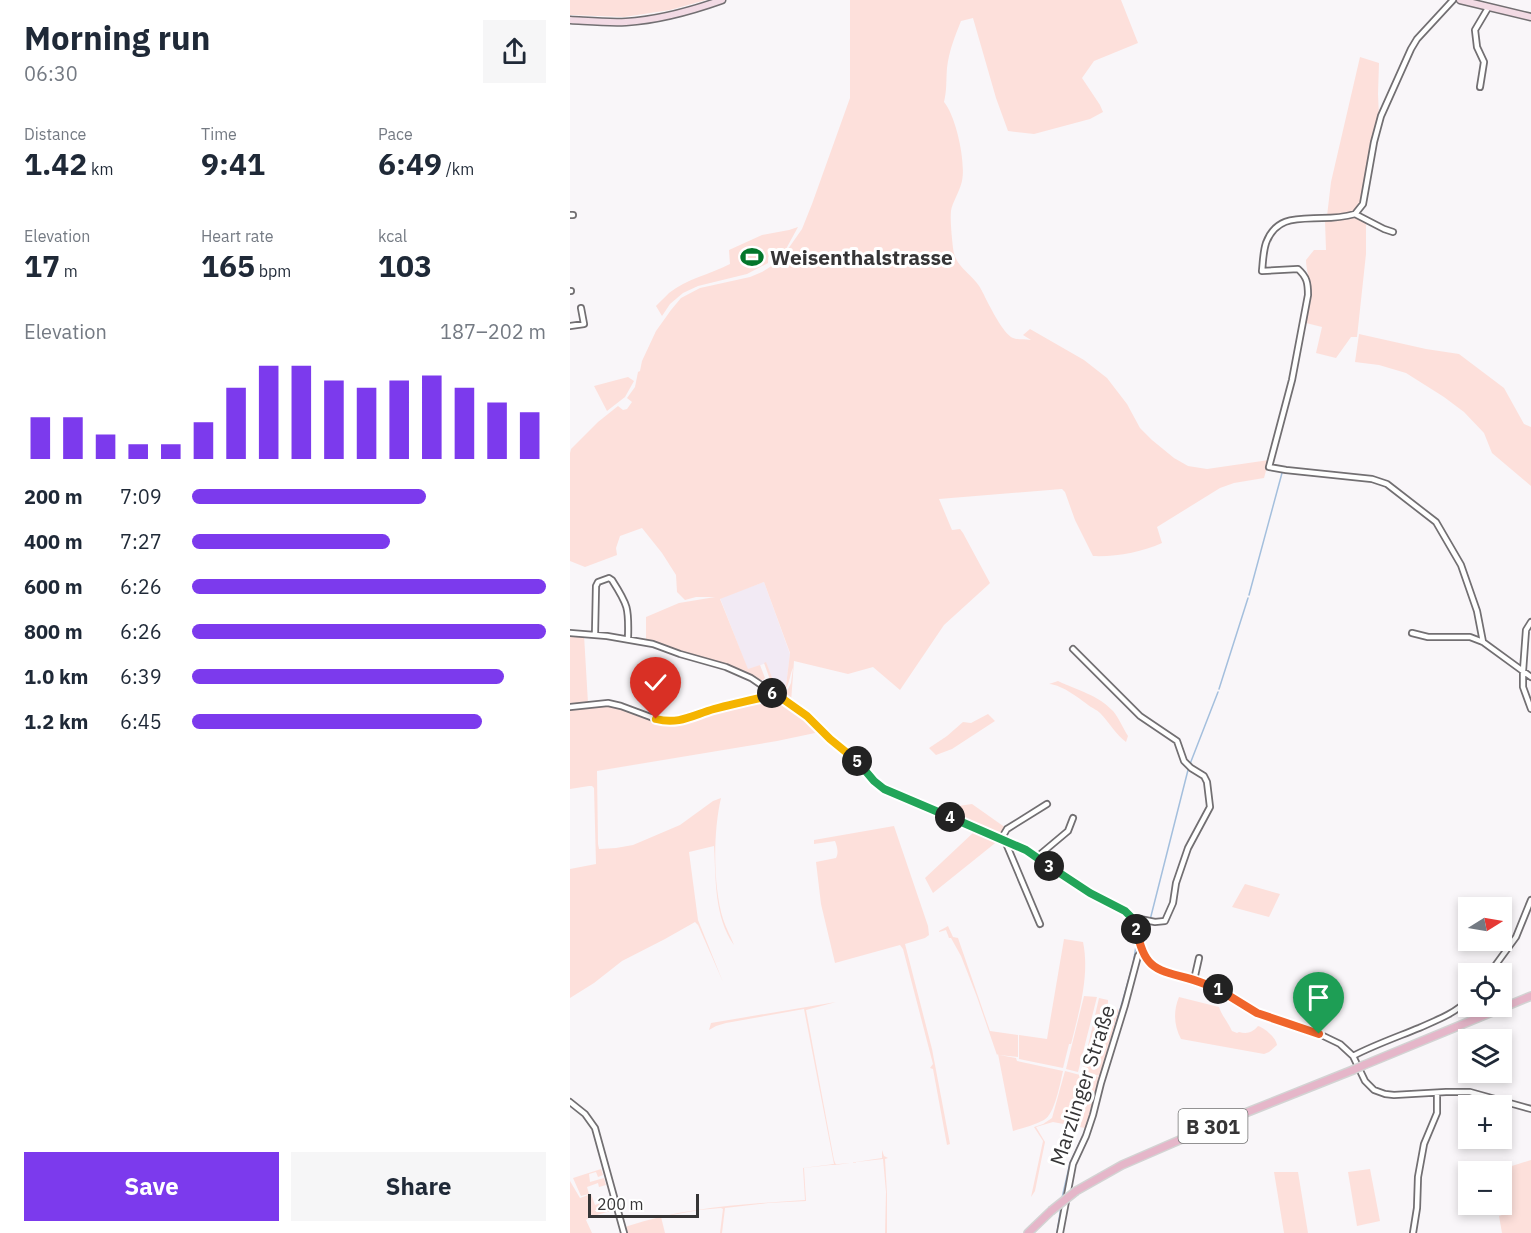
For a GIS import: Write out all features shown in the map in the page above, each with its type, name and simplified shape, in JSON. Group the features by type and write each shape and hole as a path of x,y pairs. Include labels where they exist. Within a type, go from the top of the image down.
{"main road":[{"path":"570,20 625,22 657,19 722,0"},
{"path":"1460,0 1531,17"},
{"name":"B 301","path":"1028,1233 1077,1191 1122,1165 1531,996"}],"street":[{"path":"1453,0 1417,39 1381,116 1372,151 1363,204 1355,214 1346,216 1291,219 1282,223 1270,234 1265,246 1262,271 1298,269 1306,276 1308,285 1304,324 1292,380 1269,466 1286,470 1372,478 1387,484 1436,522 1461,565 1477,611 1483,642"},
{"path":"1480,87 1484,62 1477,47 1475,30 1488,8"},
{"path":"1355,214 1393,232"},
{"path":"570,326 584,324 581,308"},
{"path":"595,634 596,586 598,582 609,578 628,610 628,639"},
{"path":"1531,621 1526,630 1522,671 1523,687 1531,710"},
{"path":"570,633 595,634 653,645 733,669 751,678 807,716 884,789 1026,850 1090,893 1125,911 1133,919 1142,950 1160,971 1218,989 1261,1014 1319,1034 1340,1044 1353,1056 1365,1081 1374,1090 1395,1095 1470,1092 1531,1109"},
{"path":"1412,633 1428,638 1470,638 1483,642 1531,677"},
{"path":"1073,649 1140,716 1177,741 1184,761 1204,776 1207,782 1210,807 1188,848 1167,918 1165,921 1155,922 1133,919"},
{"path":"570,707 608,703 656,719 673,722 713,709 769,696 773,692"},
{"path":"1040,924 1003,840 1007,829 1047,804"},
{"path":"1037,857 1068,831 1073,818"},
{"path":"1497,963 1516,937 1531,900"},
{"name":"Marzlinger Straße","path":"1060,1233 1072,1164 1093,1116 1138,956 1142,950"},
{"path":"1194,980 1199,958"},
{"path":"1353,1056 1445,1017 1458,1009"},
{"path":"1413,1233 1418,1178 1424,1144 1437,1113 1437,1093"},
{"path":"570,1102 585,1114 595,1128 624,1233"}],"shaded area":[{"path":"570,0 706,0 670,10 624,17 570,15"},
{"path":"850,0 1121,0 1138,43 1094,61 1082,78 1103,112 1090,119 1034,134 1008,131 973,18 961,21 949,56 944,102 956,128 963,163 960,189 951,211 955,255 957,261 979,286 996,318 1009,335 1015,339 1031,340 1023,335 1030,329 1084,360 1107,378 1127,404 1140,428 1174,458 1188,466 1207,469 1269,460 1264,478 1220,488 1157,527 1162,543 1120,555 1093,556 1062,489 939,499 952,530 960,529 963,533 990,583 944,625 900,690 873,667 848,674 794,661 791,702 784,697 791,683 793,668 787,685 780,693 773,688 764,663 766,662 775,685 786,686 790,653 764,582 720,599 748,669 760,665 765,678 758,680 728,666 646,641 646,617 679,603 715,597 696,597 685,600 677,592 676,575 642,528 620,536 616,548 617,555 585,567 570,561 570,453 571,449 598,422 618,406 623,410 627,409 632,402 627,398 635,387 642,361 656,331 681,298 700,288 750,277 762,272 788,249 802,229 850,98"},
{"path":"1360,57 1379,63 1379,117 1360,207 1351,214 1327,216 1331,182"},
{"path":"1354,217 1366,222 1366,254 1357,337 1351,337 1336,358 1316,353 1322,327 1306,323 1310,285 1306,260 1314,250 1326,250 1325,221"},
{"path":"798,227 786,249 772,262 768,256 768,263 747,274 698,286 683,293 670,304 662,316 656,306 669,293 683,284 730,264 729,250 762,235"},
{"path":"1359,334 1459,354 1504,388 1524,424 1531,427 1531,486 1492,453 1484,433 1464,412 1444,397 1406,373 1379,365 1355,362"},
{"path":"628,377 634,381 625,397 607,411 594,386"},
{"path":"764,582 790,654 786,686 775,685 766,663 748,670 720,598"},
{"path":"570,635 584,635 588,703 570,706"},
{"path":"1058,681 1107,705 1128,736 1126,742 1098,711 1066,690 1049,684"},
{"path":"775,696 805,716 815,733 597,771 599,849 633,845 680,825 713,801 721,798 715,859 717,891 723,919 734,945 727,934 719,910 716,884 714,846 689,852 698,920 723,982 695,922 622,961 570,998 570,869 596,864 594,788 589,786 570,789 570,708 608,704 671,723"},
{"path":"988,714 995,721 952,749 936,755 929,748 963,722 971,723"},
{"path":"972,804 1006,828 999,836 945,812 951,807"},
{"path":"894,826 928,926 929,935 905,944 932,1049 950,1144 947,1145 933,1069 930,1068 933,1064 903,949 900,945 835,963 821,904 816,862 836,858 837,850 835,841 814,844 814,840"},
{"path":"975,831 999,840 933,893 925,878"},
{"path":"1245,884 1280,894 1269,917 1232,907"},
{"path":"948,926 953,937 958,938 990,1031 1018,1035 1018,1057 999,1055 1063,1071 1057,1098 1051,1112 1040,1122 1013,1131 998,1054 977,997 961,956 951,938 946,930 939,932"},
{"path":"1064,939 1083,942 1085,967 1080,1006 1063,1068 1019,1059 1019,1035 1047,1039"},
{"path":"1084,996 1097,997 1078,1072 1066,1069"},
{"path":"1179,997 1219,1007 1232,1031 1237,1033 1249,1032 1258,1026 1261,1027 1272,1036 1277,1045 1264,1054 1181,1039 1175,1018"},
{"path":"1099,998 1108,1000 1108,1006 1119,1010 1100,1076 1082,1072"},
{"path":"836,1002 806,1010 836,1164 804,1168 806,1201 725,1208 722,1233 720,1233 723,1209 721,1208 661,1217 665,1233 628,1233 626,1227 671,1214 693,1210 738,1205 805,1200 803,1168 834,1164 804,1009 726,1023 709,1030 711,1023"},
{"path":"1065,1071 1100,1077 1085,1128 1053,1122 1036,1127 1045,1142 1035,1191 1031,1197 1043,1141 1034,1127 1052,1118"},
{"path":"882,1150 884,1156 888,1158 885,1159 887,1194 887,1233 885,1233 886,1192 883,1159 853,1162 882,1158"},
{"path":"1531,1160 1531,1233 1502,1233 1499,1216 1512,1215 1512,1166"},
{"path":"601,1169 603,1175 598,1177 596,1172 589,1174 590,1182 604,1178 606,1185 599,1187 598,1183 587,1187 589,1194 581,1196 573,1178"},
{"path":"1370,1169 1380,1221 1357,1226 1348,1172"},
{"path":"1274,1172 1298,1172 1308,1233 1284,1233"},
{"path":"570,1181 580,1198 591,1194 595,1205 603,1202 605,1206 601,1208 602,1212 608,1210 607,1206 612,1205 614,1210 586,1220 592,1233 570,1233"}],"waterway":[{"path":"1249,595 1282,473"},
{"path":"1219,689 1248,598"},
{"path":"1190,764 1218,692"},
{"path":"1150,920 1188,770"},
{"path":"1112,1038 1136,946"},
{"path":"1089,1119 1093,1106"},
{"path":"1062,1198 1070,1163 1087,1127"},
{"path":"1057,1233 1061,1206"}],"place":[{"name":"Weisenthalstrasse","path":"752,257"}],"route":[{"path":"656,719 670,722 681,720 713,709 769,696 773,692 807,716 854,759 880,787 1026,850 1090,893 1125,911 1133,919 1144,954 1160,971 1207,984 1257,1013 1319,1034"}]}
